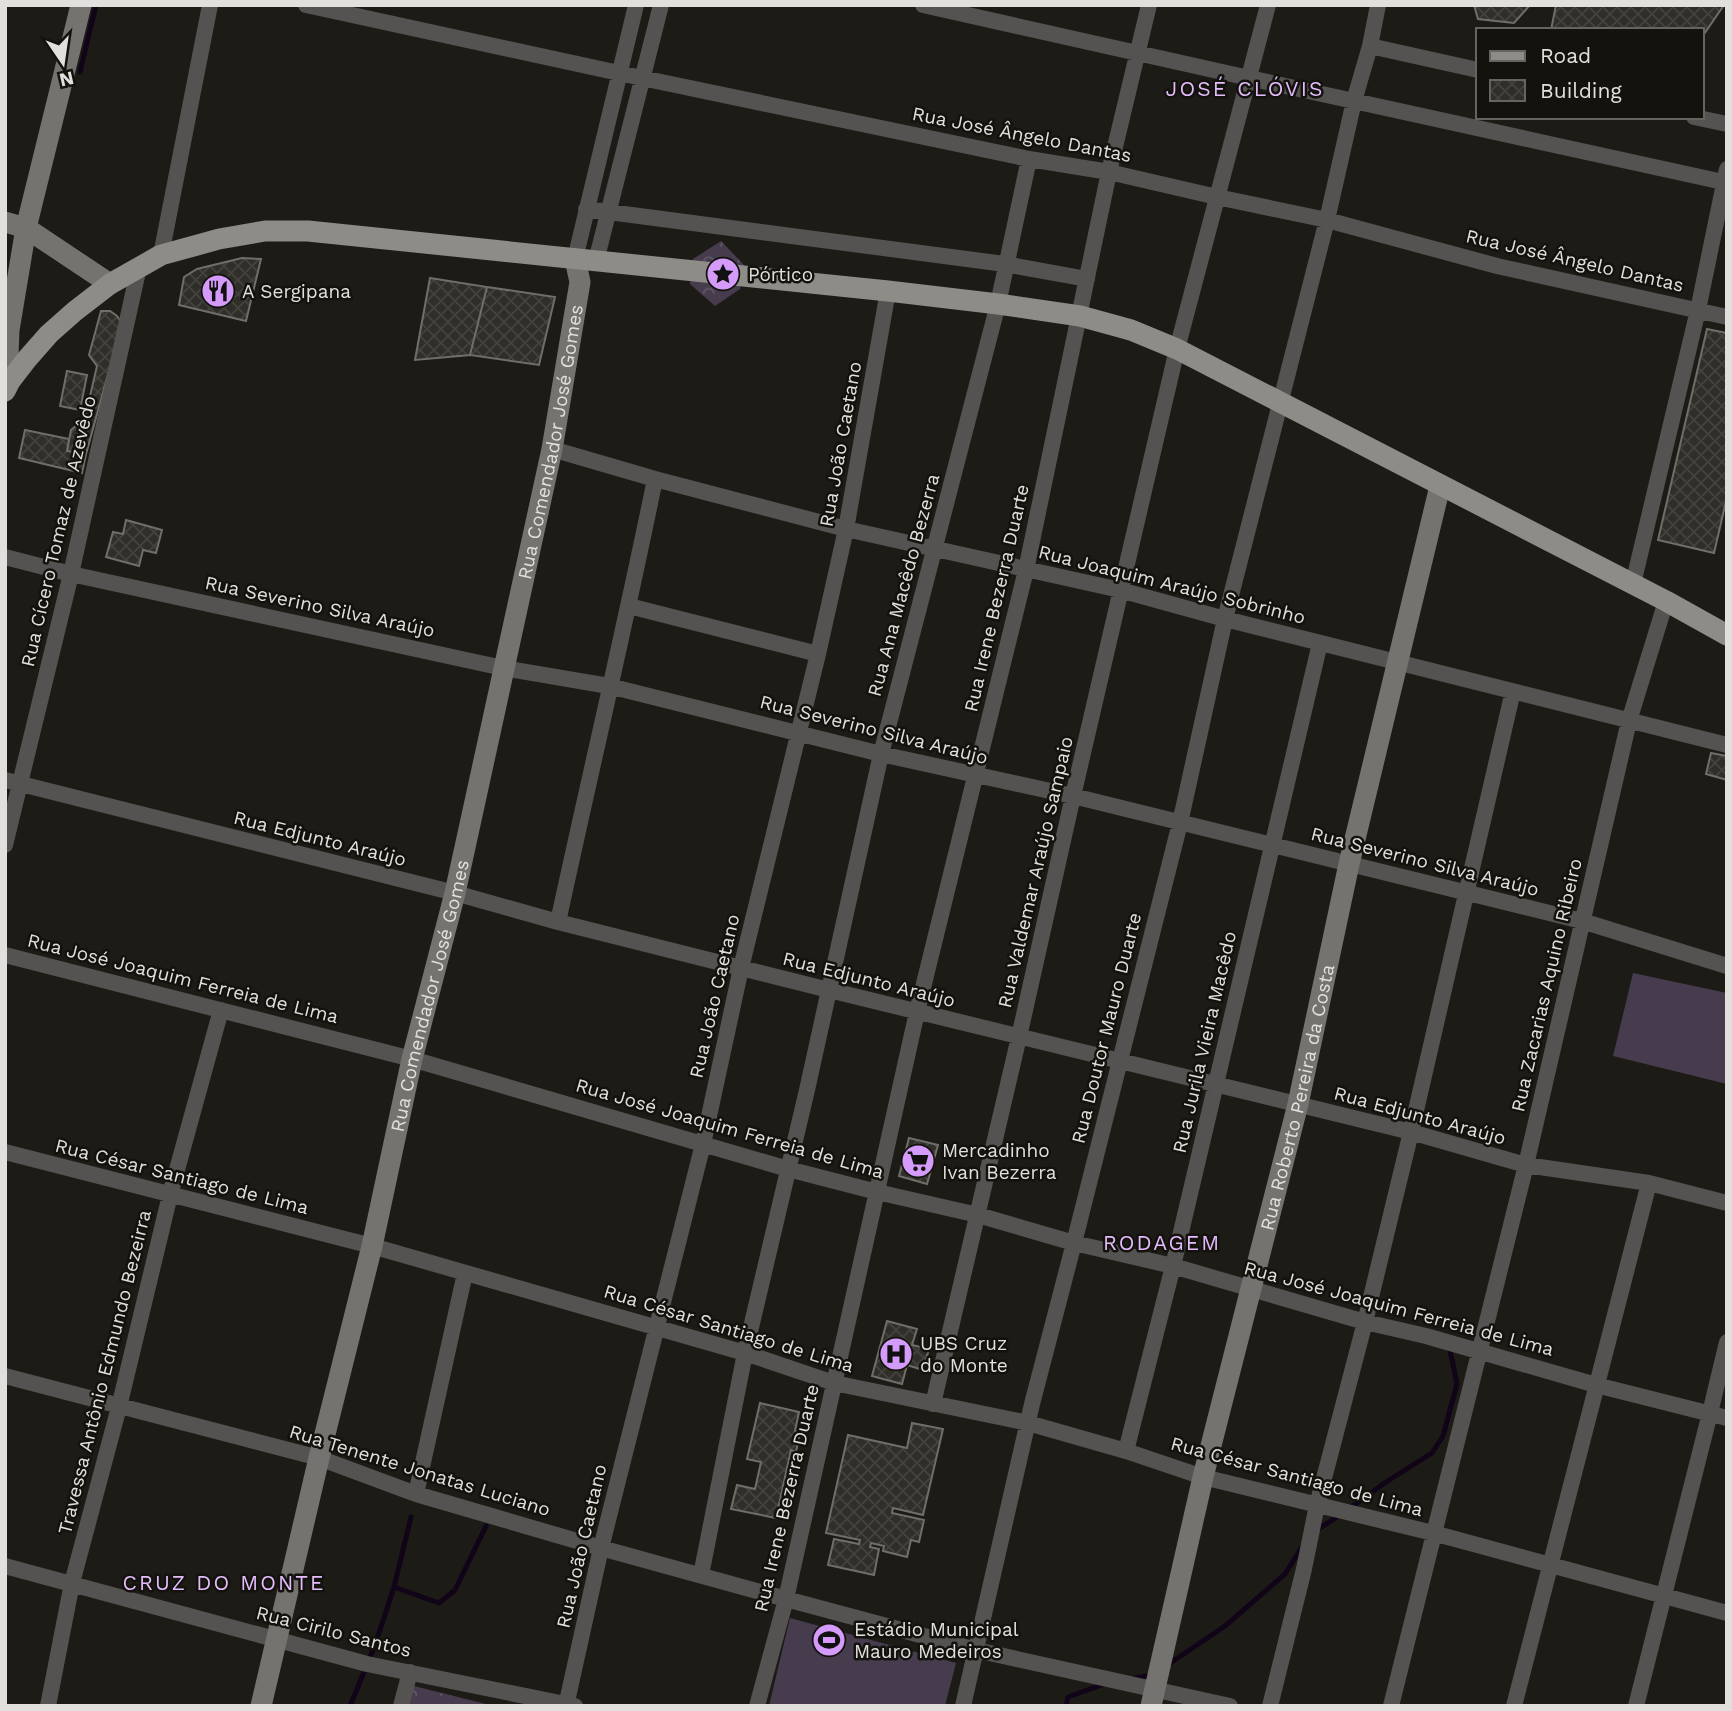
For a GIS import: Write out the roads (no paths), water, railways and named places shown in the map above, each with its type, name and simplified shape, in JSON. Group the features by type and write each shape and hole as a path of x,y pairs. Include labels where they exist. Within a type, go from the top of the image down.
{"main road":[{"path":"7,384 49,334 110,284 161,255 265,231 308,231 998,304 1080,316 1131,330 1177,349 1727,635"}],"street":[{"path":"7,384 9,330 26,228 81,5"},
{"path":"161,255 210,5"},
{"name":"Rua José Ângelo Dantas","path":"306,5 1029,159 1109,172 1327,220 1497,265 1727,317"},
{"path":"585,260 586,209 636,5"},
{"path":"585,260 608,212 661,5"},
{"path":"923,5 1354,101 1725,176 1698,310 1633,584"},
{"name":"Rua Irene Bezerra Duarte","path":"757,1706 786,1599 917,1012 1026,570 1109,172 1149,5"},
{"name":"Rua Valdemar Araújo Sampaio","path":"933,1404 1177,349 1268,5"},
{"name":"Rua Doutor Mauro Duarte","path":"963,1706 1028,1423 1180,822 1225,619 1327,220 1378,5"},
{"path":"1370,46 1476,70"},
{"path":"1703,119 1727,124"},
{"name":"Rua Ana Macêdo Bezerra","path":"701,1576 745,1353 881,754 998,304 1029,159"},
{"path":"586,209 1005,264 1087,278"},
{"path":"5,222 26,228 110,284"},
{"name":"Rua Comendador José Gomes","path":"261,1706 372,1246 412,1059 455,893 552,449 585,260"},
{"name":"Rua Cícero Tomaz de Azevêdo","path":"5,845 13,782 71,574 139,267"},
{"name":"Rua João Caetano","path":"569,1705 601,1548 703,1144 741,968 818,654 846,529 888,291"},
{"name":"Rua Joaquim Araújo Sobrinho","path":"552,449 654,479 846,529 1120,590 1225,619 1727,745"},
{"path":"558,922 609,686 629,607 654,479"},
{"name":"Rua Roberto Pereira da Costa","path":"1153,1698 1203,1477 1298,1104 1349,864 1440,486"},
{"name":"Rua Severino Silva Araújo","path":"5,557 71,574 503,668 609,686 881,754 1073,796 1582,921 1727,966"},
{"name":"Rua Zacarias Aquino Ribeiro","path":"1391,1706 1526,1165 1629,721 1666,601"},
{"path":"629,607 818,654"},
{"name":"Rua Jurila Vieira Macêdo","path":"1126,1451 1173,1266 1320,642"},
{"path":"1270,1706 1317,1505 1411,1132 1513,691"},
{"name":"Rua Edjunto Araújo","path":"13,782 741,968 1411,1132 1526,1165 1649,1183 1727,1203"},
{"name":"Rua José Joaquim Ferreia de Lima","path":"5,955 412,1059 788,1169 1173,1266 1365,1322 1727,1418"},
{"name":"Travessa Antônio Edmundo Bezeirra","path":"47,1706 72,1583 119,1406 170,1195 221,1010"},
{"name":"Rua César Santiago de Lima","path":"5,1152 372,1246 745,1353 834,1383 1028,1423 1126,1451 1203,1477 1433,1533 1727,1613"},
{"path":"1514,1706 1649,1183"},
{"path":"416,1494 464,1273"},
{"path":"1636,1706 1727,1342"},
{"name":"Rua Tenente Jonatas Luciano","path":"5,1376 319,1458 416,1494 601,1548 1153,1698 1230,1706"},
{"name":"Rua Cirilo Santos","path":"5,1566 367,1664 569,1705"},
{"path":"401,1706 410,1672"}],"waterway":[{"path":"80,72 96,5"},
{"path":"1350,1508 1432,1453 1443,1436 1457,1384 1450,1350"},
{"path":"1315,1531 1342,1514"},
{"path":"394,1587 411,1517"},
{"path":"350,1706 375,1645 394,1587 439,1603 455,1590 486,1526"},
{"path":"1166,1666 1225,1626 1285,1574 1302,1547"},
{"path":"1131,1679 1152,1675"},
{"path":"1066,1706 1068,1697 1107,1683"}],"place":[{"name":"Pórtico","path":"723,274"},
{"name":"A Sergipana","path":"218,291"},
{"name":"Mercadinho Ivan Bezerra","path":"918,1161"},
{"name":"UBS Cruz do Monte","path":"896,1354"},
{"name":"Estádio Municipal Mauro Medeiros","path":"829,1640"}],"district":[{"name":"JOSÉ CLÓVIS","path":"1245,89"},
{"name":"RODAGEM","path":"1162,1243"},
{"name":"CRUZ DO MONTE","path":"224,1583"}]}
